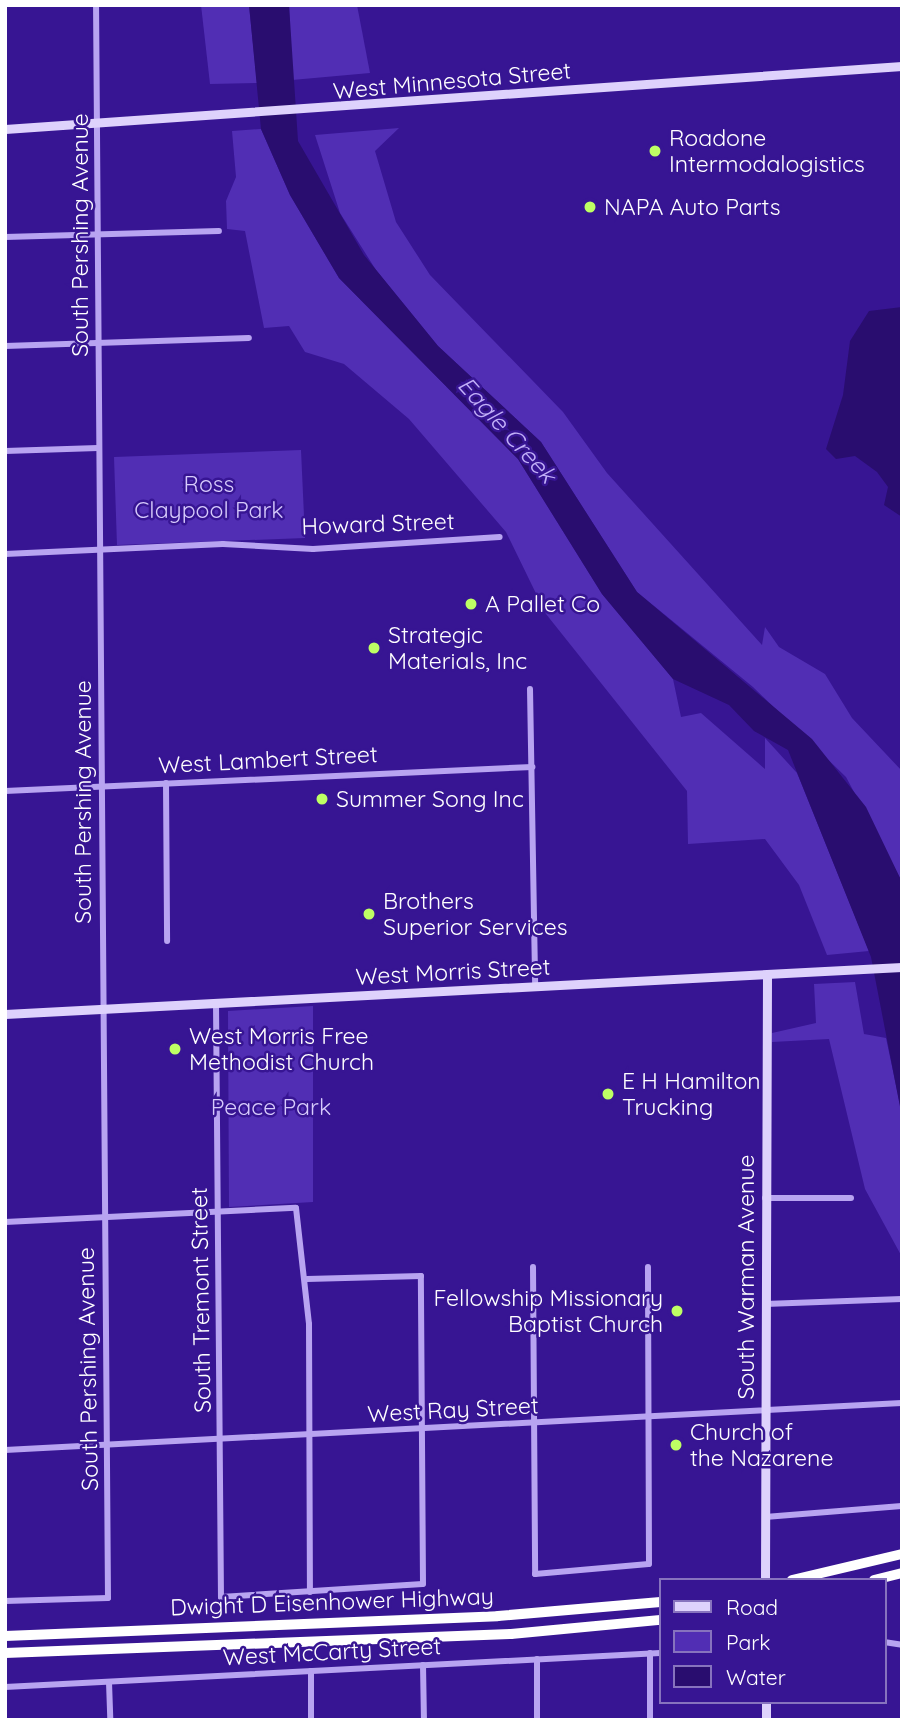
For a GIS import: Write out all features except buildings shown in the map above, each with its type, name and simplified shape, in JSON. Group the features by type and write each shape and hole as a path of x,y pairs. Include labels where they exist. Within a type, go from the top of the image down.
{"highway":[{"path":"800,1578 902,1554"},
{"path":"882,1578 902,1573"},
{"name":"Dwight D Eisenhower Highway","path":"5,1636 498,1616 659,1602"},
{"name":"Dwight D Eisenhower Highway","path":"5,1653 511,1634 659,1620"}],"main road":[{"name":"West Minnesota Street","path":"5,129 233,117 902,66"},
{"name":"West Morris Street","path":"5,1014 902,967"},
{"name":"South Warman Avenue","path":"765,1578 767,975"}],"street":[{"name":"South Pershing Avenue","path":"5,1601 108,1598 96,5"},
{"path":"5,237 219,231"},
{"path":"5,346 249,338"},
{"path":"5,451 98,448"},
{"name":"Howard Street","path":"5,554 223,544 313,549 500,537"},
{"path":"530,689 535,987"},
{"name":"West Lambert Street","path":"5,791 532,767"},
{"path":"166,783 167,942"},
{"name":"South Tremont Street","path":"216,1003 221,1597 310,1592"},
{"path":"765,1198 851,1198"},
{"path":"5,1222 296,1208 307,1279 310,1592 423,1584 421,1276 307,1279"},
{"path":"533,1267 535,1574 649,1564 648,1267"},
{"path":"765,1304 902,1299"},
{"name":"West Ray Street","path":"5,1450 902,1403"},
{"path":"765,1517 902,1506"},
{"path":"650,1653 650,1720"},
{"name":"West McCarty Street","path":"5,1688 659,1653"},
{"path":"537,1659 537,1720"},
{"path":"423,1665 424,1720"},
{"path":"311,1671 311,1720"},
{"path":"109,1682 110,1720"}],"green space":[{"path":"201,5 249,5 257,83 210,84"},
{"path":"289,5 357,5 370,73 292,80"},
{"path":"399,128 375,151 396,222 430,275 563,412 607,473 762,645 765,627 779,647 825,674 852,718 902,771 902,882 846,777 753,687 637,592 541,442 438,346 376,270 340,213 315,135"},
{"path":"261,129 290,195 339,278 518,459 602,594 673,679 681,717 701,713 765,769 765,738 797,773 869,951 827,955 799,885 765,839 688,844 687,791 546,614 506,532 409,419 344,364 305,352 289,326 264,328 245,231 227,229 226,201 236,177 232,131"},
{"name":"Ross Claypool Park","path":"301,450 305,538 117,545 114,457"},
{"path":"855,982 864,1034 886,1038 902,1114 902,1257 865,1189 829,1039 772,1042 772,1033 816,1023 814,984"},
{"name":"Peace Park","path":"313,1006 313,1202 229,1207 228,1011"}],"water":[{"name":"Eagle Creek","path":"249,5 289,5 298,141 364,255 438,346 541,442 637,592 812,739 866,807 902,882 902,1117 871,957 788,750 754,731 729,705 673,679 602,594 518,459 339,278 290,195 261,129"},
{"path":"902,307 902,517 884,505 888,487 877,472 855,456 836,459 826,449 843,395 850,341 869,311"}],"place":[{"name":"Roadone Intermodalogistics","path":"655,151"},
{"name":"NAPA Auto Parts","path":"590,207"},
{"name":"A Pallet Co","path":"471,604"},
{"name":"Strategic Materials, Inc","path":"374,648"},
{"name":"Summer Song Inc","path":"322,799"},
{"name":"Brothers Superior Services","path":"369,914"},
{"name":"West Morris Free Methodist Church","path":"175,1049"},
{"name":"E H Hamilton Trucking","path":"608,1094"},
{"name":"Fellowship Missionary Baptist Church","path":"677,1311"},
{"name":"Church of the Nazarene","path":"676,1445"}]}
